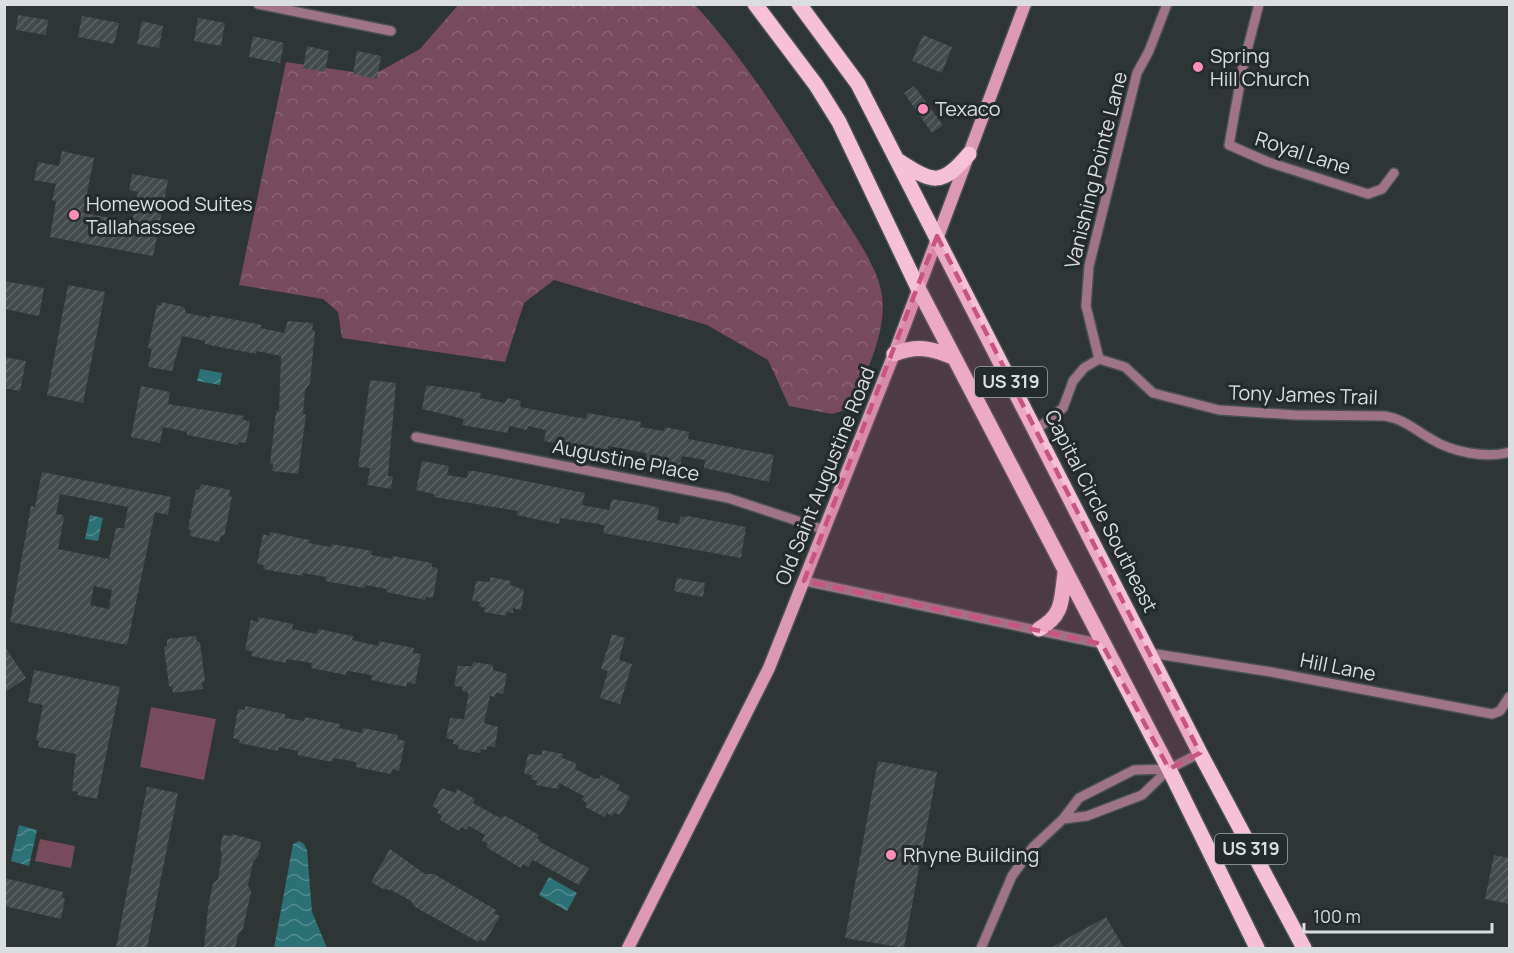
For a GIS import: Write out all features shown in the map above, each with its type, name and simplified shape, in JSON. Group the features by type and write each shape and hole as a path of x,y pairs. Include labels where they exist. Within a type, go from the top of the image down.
{"main road":[{"name":"US 319","path":"755,4 816,85 839,122 918,288 1101,644 1169,769 1257,948"},
{"name":"Capital Circle Southeast","path":"799,4 858,84 1200,753 1304,948"},
{"path":"897,160 927,177 937,178 953,173 969,154"},
{"path":"894,354 908,348 923,347 953,357"},
{"path":"1039,630 1055,619 1060,607 1065,573"}],"street":[{"path":"258,4 391,31"},
{"name":"Old Saint Augustine Road","path":"628,948 755,696 804,581 894,354 1025,4"},
{"name":"Vanishing Pointe Lane","path":"1099,359 1086,306 1089,266 1137,73 1149,51 1167,4"},
{"name":"Royal Lane","path":"1259,4 1243,66 1229,145 1268,162 1368,194 1382,189 1394,173"},
{"path":"1036,430 1063,408 1073,381 1084,368 1099,359"},
{"name":"Tony James Trail","path":"1099,359 1125,368 1153,393 1219,410 1295,416 1385,416 1396,418 1434,441 1456,448 1487,456 1509,452"},
{"name":"Augustine Place","path":"416,437 729,498 825,530"},
{"path":"804,581 1101,644"},
{"name":"Hill Lane","path":"1150,653 1272,672 1492,714 1500,711 1509,697"},
{"path":"1063,819 1087,816 1142,795 1169,769 1200,753"},
{"path":"981,948 1012,876 1033,848 1063,819 1079,798 1134,770 1169,769"}],"highlighted area":[{"path":"937,236 1200,753 1169,769 1102,644 804,581"}],"green space":[{"path":"458,5 695,5 734,52 770,102 861,245 877,276 883,301 880,333 852,408 832,414 789,406 768,360 707,325 554,280 524,303 505,362 342,338 338,312 323,299 239,285 286,62 373,75 420,49"},
{"path":"151,707 216,719 204,780 140,767"},
{"path":"40,839 75,846 71,868 35,861"}],"water":[{"path":"200,369 222,373 220,385 197,381"},
{"path":"90,515 103,518 98,541 85,539"},
{"path":"19,825 37,830 29,866 11,861"},
{"path":"299,841 307,850 312,912 327,948 274,948 293,844"},
{"path":"549,877 577,893 567,911 539,895"}],"building":[{"path":"18,15 48,20 46,35 16,30"},
{"path":"82,16 119,23 114,44 78,37"},
{"path":"198,18 225,23 221,46 194,41"},
{"path":"142,21 163,26 159,48 137,44"},
{"path":"923,35 952,47 942,73 912,61"},
{"path":"253,36 284,43 280,63 249,57"},
{"path":"307,46 329,51 325,72 303,68"},
{"path":"357,51 381,56 377,79 353,74"},
{"name":"Texaco","path":"914,86 943,125 932,133 904,93"},
{"name":"Homewood Suites Tallahassee","path":"62,151 94,158 83,213 132,222 138,192 129,190 132,174 168,180 153,256 50,237 56,201 52,200 56,184 34,180 38,162 59,166"},
{"path":"4,281 44,288 39,316 4,309"},
{"path":"68,285 105,292 83,403 47,395"},
{"path":"161,302 184,307 186,313 262,325 261,328 284,333 288,321 313,323 312,330 315,331 310,383 305,390 303,414 306,415 298,474 272,471 273,464 270,464 276,411 279,411 281,356 257,351 256,354 205,344 205,341 182,336 172,371 148,367 152,349 148,348 157,305 161,305"},
{"path":"4,357 26,361 20,391 4,388"},
{"path":"370,380 396,383 388,476 393,476 391,489 367,485 370,468 358,467"},
{"path":"426,385 481,393 480,398 505,403 507,398 521,401 520,407 586,419 587,413 641,422 640,427 664,431 665,427 689,432 688,439 774,455 769,482 704,468 705,460 682,456 680,467 647,461 646,453 608,446 607,453 544,441 546,430 528,426 527,430 509,426 508,433 462,425 464,419 422,409"},
{"path":"141,386 170,392 168,404 244,416 243,420 250,421 246,443 239,442 238,445 187,435 187,432 163,427 160,443 131,437"},
{"path":"422,461 449,466 447,475 467,478 468,471 475,471 585,493 582,505 609,510 612,499 659,508 657,520 679,524 680,517 688,516 746,527 741,558 603,533 605,526 599,524 560,518 559,524 517,515 518,511 434,497 434,494 416,490"},
{"path":"42,472 171,497 168,515 155,512 127,645 10,622 31,506 35,507","holes":["60,494 128,507 124,528 116,528 109,559 58,549 64,518 63,515 56,514","94,586 112,590 109,609 90,605"]},
{"path":"201,484 230,490 229,496 232,497 224,536 221,535 219,542 190,536 191,530 188,529 196,489 199,490"},
{"path":"270,532 310,540 309,543 331,547 332,544 372,551 371,555 392,559 393,556 432,563 432,567 438,568 433,598 426,597 425,600 386,592 387,589 365,585 364,588 325,581 326,577 303,573 303,576 263,569 264,565 257,564 263,534 269,536"},
{"path":"490,577 511,581 510,585 524,590 521,610 513,608 513,613 507,612 506,616 484,612 485,608 479,606 480,602 472,601 476,581 490,582"},
{"path":"677,578 705,583 703,597 674,591"},
{"path":"258,617 293,624 292,629 317,634 318,629 353,636 352,640 378,646 379,641 414,648 413,653 421,654 415,684 407,682 407,687 371,680 372,675 347,671 346,675 311,668 312,663 287,659 286,663 251,656 252,651 245,650 251,620 258,622"},
{"path":"612,634 625,638 619,660 632,664 620,704 600,698 608,671 601,669"},
{"path":"196,636 197,642 200,642 205,682 202,682 203,689 173,693 172,686 169,687 164,647 167,646 167,639"},
{"path":"4,646 26,678 4,693"},
{"path":"473,662 493,665 493,670 507,674 503,694 496,693 495,697 490,696 484,723 498,727 495,747 487,746 487,750 481,749 480,753 458,749 459,745 453,744 454,740 446,738 450,718 464,719 468,697 468,692 462,691 463,687 454,686 458,666 472,666"},
{"path":"34,670 120,687 97,799 77,795 78,792 72,791 76,754 38,747 39,741 36,740 43,705 28,702"},
{"path":"245,706 285,714 285,718 304,721 305,717 340,724 339,728 362,733 363,728 398,735 397,739 405,741 399,771 392,769 391,774 356,767 356,762 334,758 332,762 298,755 298,751 279,747 278,751 239,743 240,740 233,738 238,709 245,710"},
{"path":"542,750 563,754 562,758 576,763 575,769 593,778 599,779 601,775 620,785 617,789 630,797 620,815 614,812 612,816 607,813 605,817 585,807 587,803 582,800 584,796 559,783 558,789 536,785 537,781 531,779 532,775 524,774 528,754 542,755"},
{"name":"Rhyne Building","path":"878,761 937,772 904,948 845,938"},
{"path":"147,787 178,793 147,948 116,948"},
{"path":"442,788 455,793 457,789 475,799 473,803 496,816 502,818 504,815 539,835 537,838 542,843 589,868 579,885 533,860 528,867 523,864 521,868 486,847 488,844 482,841 485,835 469,826 466,830 461,827 459,831 440,820 442,816 437,813 439,810 432,806"},
{"path":"232,834 261,842 258,856 253,862 248,885 251,892 243,929 238,935 235,948 204,948 208,908 213,884 218,879 223,835 232,836"},
{"path":"390,849 425,874 434,874 496,910 494,913 500,916 485,942 480,939 478,942 415,907 411,901 371,882"},
{"path":"1494,855 1509,858 1509,904 1485,899"},
{"path":"4,878 63,892 62,898 65,899 61,919 4,906"},
{"path":"1106,917 1124,948 1050,948"}],"place":[{"name":"Spring Hill Church","path":"1198,67"},
{"name":"Texaco","path":"923,109"},
{"name":"Homewood Suites Tallahassee","path":"74,215"},
{"name":"Rhyne Building","path":"891,855"}]}
